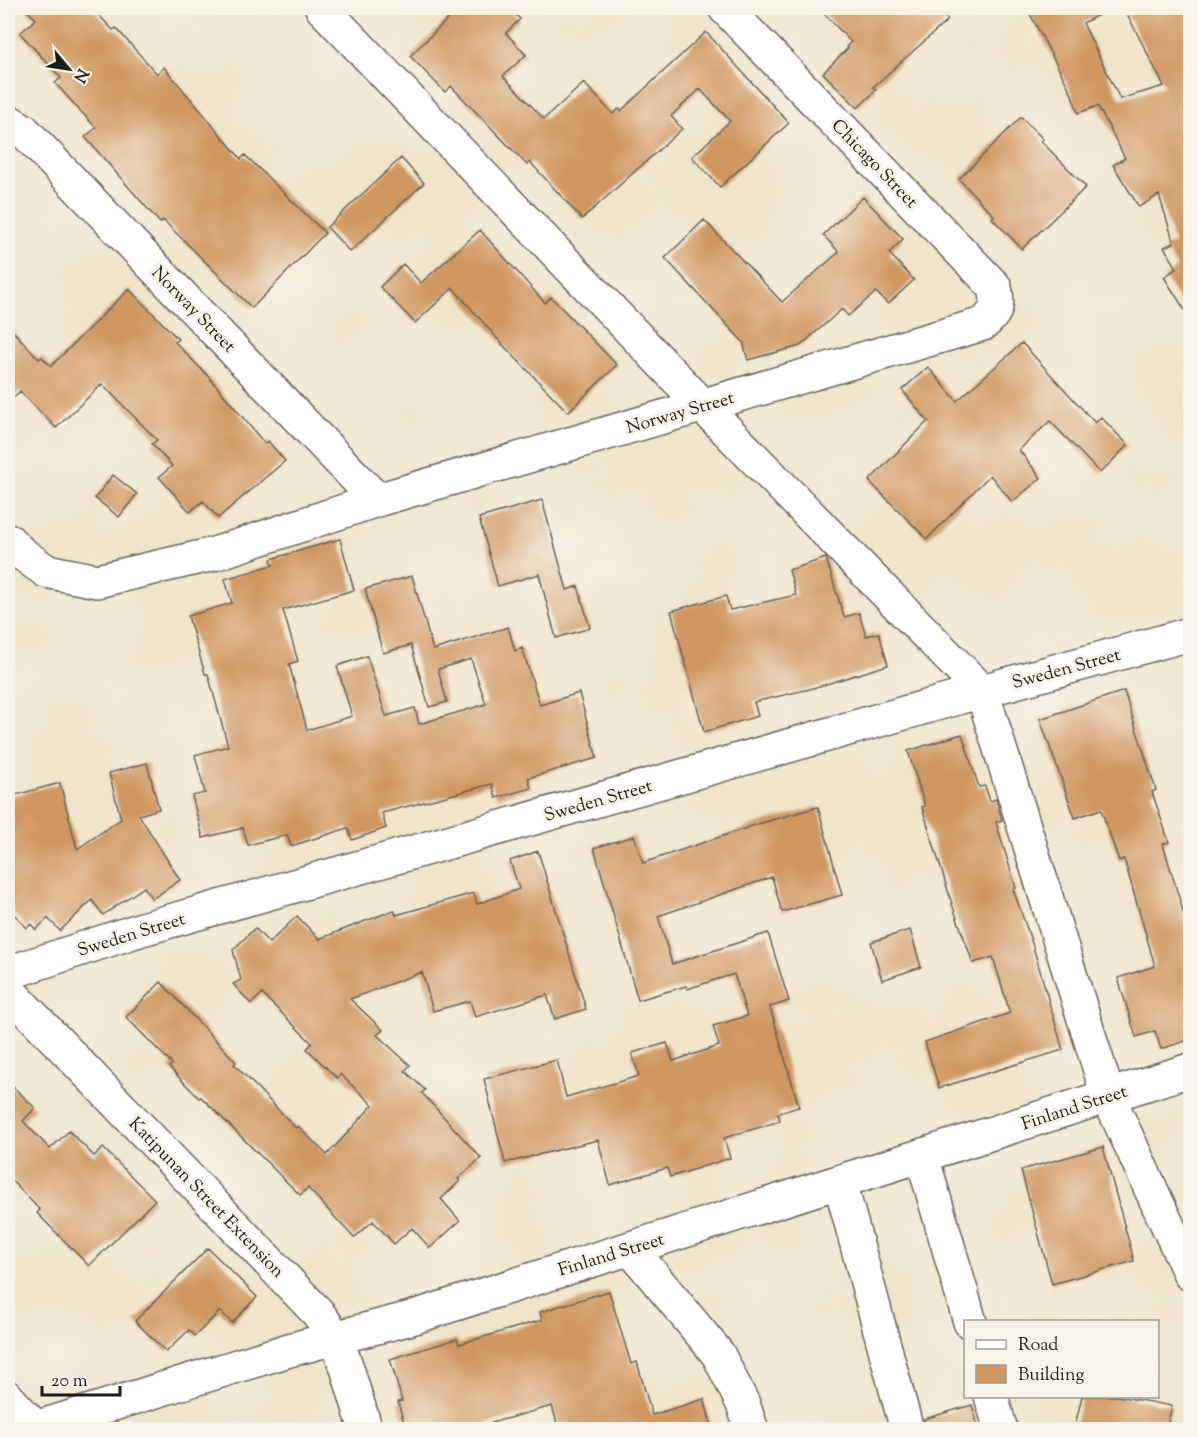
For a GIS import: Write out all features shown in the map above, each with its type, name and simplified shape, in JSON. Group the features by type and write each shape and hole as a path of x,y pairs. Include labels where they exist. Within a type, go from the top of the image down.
{"street":[{"name":"Chicago Street","path":"725,8 995,287 997,305 994,315 983,324"},
{"path":"327,9 702,405 982,691 1108,1096 1191,1274"},
{"name":"Norway Street","path":"8,122 23,130 377,500"},
{"name":"Norway Street","path":"8,540 21,553 46,571 97,581 214,554 377,500 983,324"},
{"name":"Sweden Street","path":"8,974 142,929 1191,634"},
{"name":"Katipunan Street Extension","path":"8,990 318,1313 335,1337 366,1430"},
{"name":"Finland Street","path":"34,1429 335,1337 411,1318 1191,1070"},
{"path":"922,1156 968,1320"},
{"path":"840,1182 907,1430"},
{"path":"631,1249 718,1353 743,1404 752,1430"},
{"path":"8,1398 34,1429"},
{"path":"992,1398 1001,1430"}],"building":[{"path":"24,8 92,8 113,30 116,28 157,74 164,67 241,159 245,155 325,233 252,308 163,220 160,223 85,137 96,128 55,83 61,78 20,33 36,19"},
{"path":"459,8 509,8 520,19 506,33 526,55 503,76 544,119 584,83 613,114 619,109 621,111 706,32 789,123 720,187 692,157 730,121 700,89 671,116 682,129 582,219 530,162 527,165 451,86 445,92 410,56"},
{"path":"819,8 937,8 948,20 873,87 876,90 858,108 823,73 851,42"},
{"path":"1027,8 1111,8 1083,23 1120,99 1164,86 1124,8 1191,8 1191,320 1164,277 1177,268 1164,247 1174,243 1159,195 1139,207 1113,165 1125,158 1098,106 1078,113 1071,92"},
{"path":"1021,117 1086,187 1022,249 959,179"},
{"path":"401,158 424,183 350,252 327,227"},
{"path":"863,197 903,239 889,253 914,280 888,304 876,292 848,316 842,309 800,346 748,360 743,342 665,258 704,220 782,302 839,252 823,235"},
{"path":"480,230 545,303 551,297 617,365 568,412 503,345 453,288 415,323 380,287 403,264 421,283"},
{"path":"129,289 178,339 175,342 208,376 265,444 268,441 285,461 218,518 203,501 190,512 159,477 172,466 152,444 157,440 102,384 56,428 20,391 8,403 8,326 39,359 42,357 51,366"},
{"path":"1022,343 1095,423 1101,417 1128,445 1100,473 1050,421 1019,450 1041,478 1012,502 990,475 927,539 869,481 928,421 902,390 928,367 957,401"},
{"path":"113,475 137,494 119,517 95,498"},
{"path":"542,500 567,590 578,586 590,628 556,638 539,574 498,586 479,518"},
{"path":"340,539 354,590 283,610 298,661 289,664 307,730 352,716 337,666 367,656 386,716 415,708 419,724 486,704 471,659 438,669 447,702 429,707 411,645 383,653 365,589 412,576 433,650 508,627 515,651 522,648 540,705 579,693 597,758 528,778 531,788 496,798 492,784 382,813 386,828 352,840 348,828 291,846 287,835 248,845 243,828 203,838 192,796 205,793 195,755 228,746 208,674 205,674 188,616 232,603 225,579 273,565 271,559"},
{"path":"826,558 844,617 859,613 866,636 879,633 888,665 810,689 754,702 758,716 704,732 671,611 726,596 730,610 796,595 789,570"},
{"path":"1124,691 1156,790 1152,792 1169,842 1163,844 1191,938 1191,1039 1161,1049 1155,1031 1136,1037 1118,978 1155,966 1124,859 1119,861 1101,809 1075,818 1040,719"},
{"path":"962,734 979,787 985,786 990,801 996,799 1002,820 996,822 1016,888 1013,889 1032,943 1063,1050 939,1088 925,1042 1010,1013 993,957 973,963 922,807 925,806 908,751"},
{"path":"147,763 159,809 139,815 180,880 152,899 144,887 103,915 92,900 60,931 48,918 36,930 31,924 27,928 8,908 8,797 60,783 77,849 121,819 109,773"},
{"path":"818,807 842,895 782,912 772,877 658,916 672,964 768,933 789,1001 770,1007 799,1107 778,1113 780,1121 724,1138 730,1158 670,1177 667,1168 610,1185 598,1140 505,1163 484,1079 557,1060 566,1097 639,1076 632,1053 667,1043 673,1061 719,1046 713,1026 747,1016 734,974 687,989 686,986 638,1000 594,848 634,836 643,863 758,824"},
{"path":"538,851 586,1009 555,1019 547,995 475,1017 470,1001 433,1011 422,972 350,999 383,1030 377,1035 410,1065 405,1071 425,1090 422,1093 481,1158 441,1199 460,1221 430,1248 412,1228 394,1244 373,1221 354,1238 308,1188 300,1195 201,1097 199,1098 169,1067 172,1064 126,1017 161,982 236,1062 234,1064 296,1128 298,1126 327,1155 373,1105 340,1074 337,1078 307,1049 312,1043 262,994 251,1004 233,984 241,980 233,950 255,928 269,943 297,916 319,939 394,910 396,915 474,893 477,904 519,889 510,861"},
{"path":"910,930 921,967 882,980 871,942"},
{"path":"8,1082 35,1108 23,1121 50,1149 69,1131 94,1156 103,1148 155,1200 89,1266 37,1213 40,1210 8,1177"},
{"path":"1103,1147 1134,1261 1052,1284 1021,1170"},
{"path":"208,1248 257,1297 232,1323 220,1311 195,1336 189,1330 166,1352 135,1321"},
{"path":"609,1291 631,1364 637,1362 652,1415 704,1399 713,1430 559,1430 552,1406 466,1430 406,1430 398,1402 402,1401 390,1359 457,1339 459,1344 542,1320 540,1312"},
{"path":"1082,1398 1128,1398 1172,1406 1166,1430 1074,1430"},
{"path":"972,1405 979,1430 925,1430 924,1419"}]}
